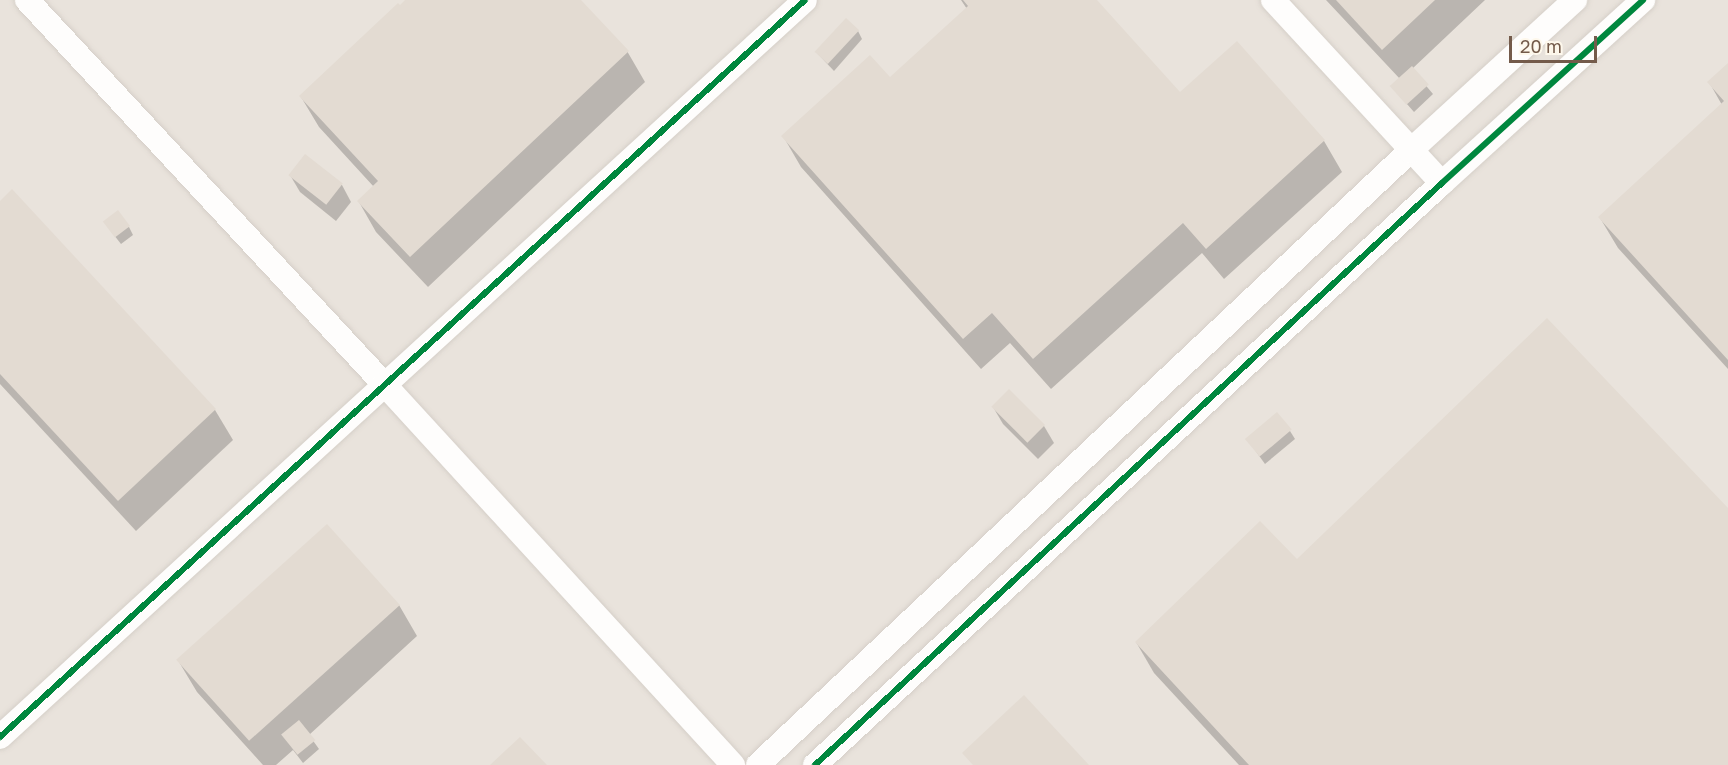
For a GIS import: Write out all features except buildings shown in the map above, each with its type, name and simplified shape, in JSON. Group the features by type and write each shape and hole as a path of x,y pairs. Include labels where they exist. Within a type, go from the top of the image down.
{"street":[{"path":"27,0 384,384 732,765"},
{"path":"0,737 806,0"},
{"path":"1274,0 1410,151 1442,183"},
{"path":"758,765 1410,151 1575,0"},
{"path":"815,765 1442,183 1643,0"}],"shaded area":[{"path":"0,0 1728,0 1728,765 0,765"}],"cycle path":[{"path":"0,737 805,0"},
{"path":"815,765 1442,183 1643,0"}]}
